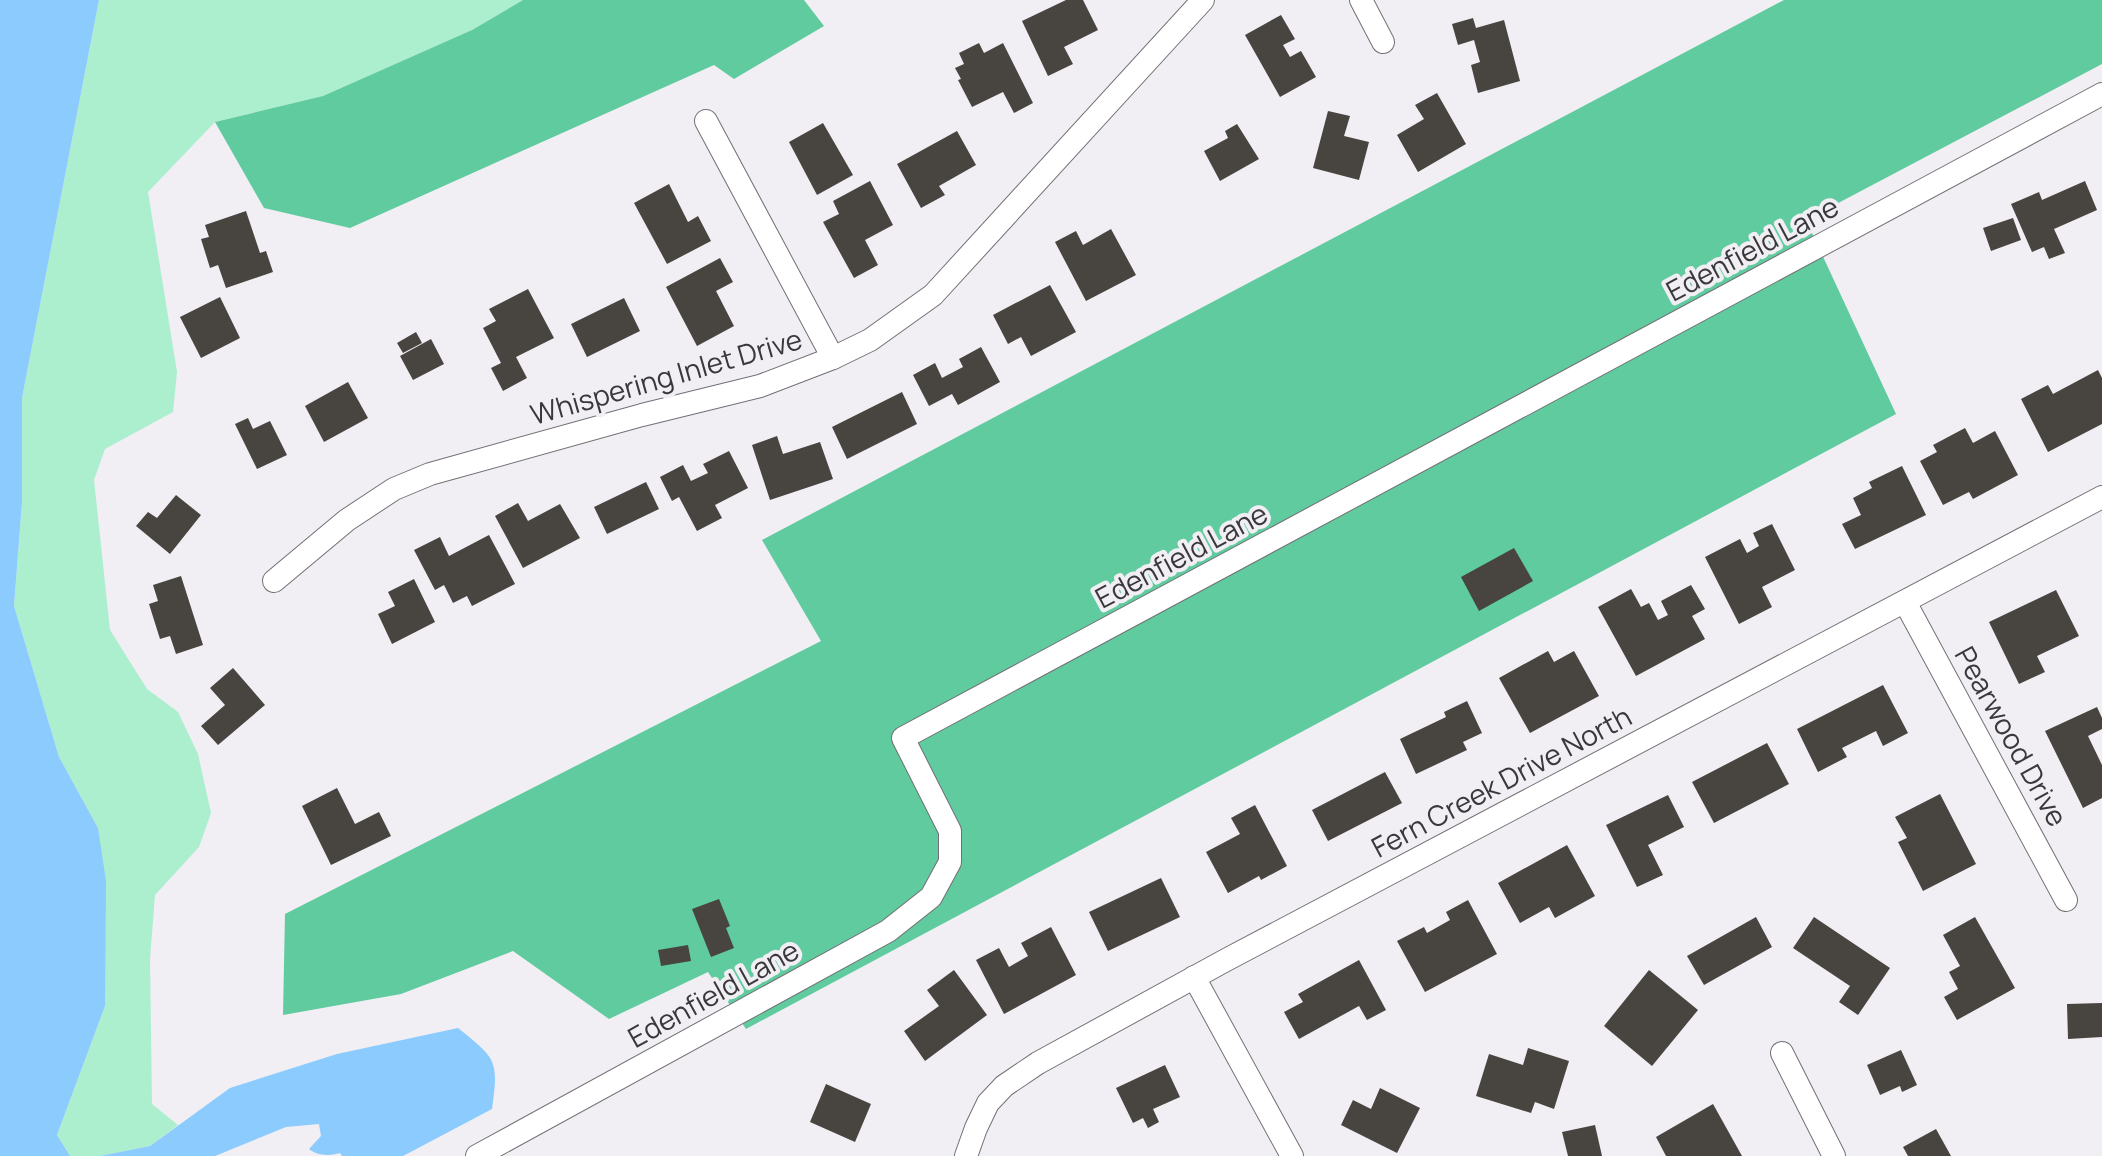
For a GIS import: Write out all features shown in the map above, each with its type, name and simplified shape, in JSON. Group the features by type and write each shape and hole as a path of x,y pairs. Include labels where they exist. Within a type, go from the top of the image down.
{"street":[{"name":"Whispering Inlet Drive","path":"274,581 347,520 394,489 430,474 760,386 870,340 933,295 1203,0"},
{"path":"1361,0 1383,42"},
{"name":"Edenfield Lane","path":"477,1156 888,931 931,897 950,862 950,831 903,738 2102,94"},
{"path":"706,121 833,358"},
{"name":"Fern Creek Drive North","path":"966,1156 988,1103 1004,1086 1038,1063 1194,977 2102,497"},
{"name":"Pearwood Drive","path":"1905,602 2066,900"},
{"path":"1194,977 1292,1156"},
{"path":"1782,1053 1834,1156"}],"green space":[{"path":"99,0 523,0 472,30 323,96 215,122 148,192 177,372 173,412 105,449 94,480 110,630 147,689 178,712 198,754 211,813 199,847 155,895 150,959 152,1104 178,1125 150,1146 100,1156 70,1156 57,1135 105,1006 98,828 59,757 14,606 22,502 22,398"},
{"path":"523,0 804,0 824,26 734,79 714,65 350,228 264,208 215,122 323,96 472,30"},
{"path":"1784,0 2102,0 2102,64 1806,220 1896,414 746,1029 708,972 609,1019 513,951 401,994 283,1015 285,914 821,641 762,540"}],"water":[{"path":"0,0 99,0 22,398 22,502 14,606 59,757 98,828 106,881 105,1006 57,1135 70,1156 0,1156"},
{"path":"458,1028 492,1061 495,1080 492,1109 403,1156 316,1153 309,1149 321,1136 319,1124 286,1127 215,1156 100,1156 150,1146 230,1088 337,1054"}],"building":[{"path":"1066,0 1083,0 1098,30 1064,47 1073,64 1048,76 1022,21"},
{"path":"1281,15 1295,39 1283,45 1290,57 1301,51 1316,77 1280,97 1245,35"},
{"path":"1473,18 1476,28 1504,20 1520,81 1478,93 1471,65 1480,62 1474,40 1458,45 1452,24"},
{"path":"979,43 984,53 1003,43 1033,103 1014,113 1003,92 972,107 955,68 964,64 959,53"},
{"path":"1437,93 1466,144 1418,172 1397,135 1424,119 1415,105"},
{"path":"1328,111 1350,116 1344,136 1369,142 1359,180 1313,168"},
{"path":"823,123 853,175 817,195 789,142"},
{"path":"1237,124 1259,159 1220,181 1204,151 1228,138 1225,131"},
{"path":"957,131 976,165 939,186 945,195 921,208 897,164"},
{"path":"870,181 893,225 865,240 878,265 854,278 823,222 839,214 833,201"},
{"path":"2085,181 2097,210 2054,229 2065,253 2049,259 2044,247 2032,252 2011,204 2039,192 2042,200"},
{"path":"669,184 688,222 698,216 711,241 667,264 634,203"},
{"path":"246,211 260,253 266,251 273,272 226,288 218,265 210,268 201,239 209,237 205,225"},
{"path":"2013,218 2021,240 1991,251 1983,228"},
{"path":"1111,229 1136,275 1086,301 1055,242 1076,231 1083,245"},
{"path":"720,258 733,282 716,291 734,326 697,346 666,287"},
{"path":"1050,285 1076,332 1031,356 1021,337 1008,344 993,315"},
{"path":"528,289 554,338 516,357 527,378 503,391 491,368 501,363 483,328 496,321 489,309"},
{"path":"220,297 240,338 201,358 180,317"},
{"path":"624,298 640,331 587,357 571,324"},
{"path":"416,332 422,343 403,353 397,343"},
{"path":"431,339 444,364 413,380 400,356"},
{"path":"981,347 1000,382 958,405 952,394 929,406 913,375 935,363 942,378 963,367 959,359"},
{"path":"2098,370 2102,378 2102,424 2048,452 2021,399 2048,385 2053,394"},
{"path":"348,382 368,418 324,442 305,406"},
{"path":"902,392 917,424 847,459 832,427"},
{"path":"248,418 253,429 270,421 287,455 257,469 235,424"},
{"path":"1965,428 1973,443 1995,431 2018,475 1973,499 1969,492 1943,505 1920,461 1937,452 1933,445"},
{"path":"777,436 783,454 820,442 833,479 770,500 752,445"},
{"path":"729,451 748,488 715,505 722,518 697,531 679,497 672,501 660,477 683,465 691,481 708,473 703,464"},
{"path":"1902,466 1926,515 1855,549 1842,524 1861,515 1853,498 1872,488 1869,482"},
{"path":"646,482 659,509 607,534 594,507"},
{"path":"176,495 201,515 170,554 136,526 148,512 157,518"},
{"path":"518,503 528,521 560,504 580,538 523,568 495,516"},
{"path":"1772,524 1795,570 1762,587 1772,607 1739,624 1705,557 1740,539 1747,553 1759,546 1753,533"},
{"path":"489,535 515,584 472,606 467,596 453,603 444,585 435,590 414,550 440,537 449,556"},
{"path":"1514,548 1533,581 1479,611 1461,577"},
{"path":"181,576 203,645 176,654 170,636 160,639 149,604 158,601 153,585"},
{"path":"414,579 435,622 392,644 378,614 395,606 388,592"},
{"path":"1691,585 1705,609 1692,616 1705,639 1636,676 1598,607 1631,589 1641,607 1649,603 1658,620 1668,615 1661,601"},
{"path":"2056,590 2079,636 2037,656 2045,672 2019,684 1989,622"},
{"path":"1548,651 1554,662 1574,651 1599,696 1530,733 1499,678"},
{"path":"233,668 265,705 218,745 201,726 225,705 210,688"},
{"path":"1883,685 1908,733 1883,746 1876,731 1842,748 1847,757 1818,772 1797,729"},
{"path":"1467,701 1482,733 1463,742 1467,750 1416,774 1400,739 1446,717 1444,712"},
{"path":"2097,707 2102,718 2102,729 2088,736 2102,765 2102,798 2083,808 2045,731"},
{"path":"1767,743 1789,784 1714,823 1692,782"},
{"path":"1385,772 1402,803 1328,841 1312,810"},
{"path":"337,788 355,824 379,812 391,836 331,865 302,806"},
{"path":"1940,794 1976,864 1923,891 1898,842 1907,838 1895,817"},
{"path":"1668,795 1684,827 1648,845 1663,875 1637,887 1606,825"},
{"path":"1255,805 1287,866 1261,880 1259,876 1228,893 1206,852 1240,834 1231,818"},
{"path":"1567,845 1595,896 1555,918 1549,907 1520,923 1498,883"},
{"path":"1161,878 1180,917 1108,951 1089,912"},
{"path":"719,899 730,926 726,928 734,948 711,957 692,909"},
{"path":"1468,900 1497,954 1425,992 1397,941 1424,927 1427,933 1450,920 1446,912"},
{"path":"1756,917 1772,947 1704,985 1687,956"},
{"path":"1814,917 1890,968 1858,1015 1839,1002 1850,986 1793,948"},
{"path":"1975,917 2015,988 1957,1020 1944,997 1958,989 1949,972 1960,966 1943,935"},
{"path":"1051,927 1076,975 1004,1014 976,960 999,948 1009,967 1028,956 1021,943"},
{"path":"688,945 691,961 661,966 658,950"},
{"path":"1359,960 1386,1010 1367,1020 1359,1006 1299,1039 1284,1012 1303,1002 1298,994"},
{"path":"954,970 987,1015 925,1061 904,1031 939,1006 927,990"},
{"path":"1649,970 1698,1010 1652,1066 1604,1026"},
{"path":"2102,1003 2102,1037 2068,1039 2067,1004"},
{"path":"1528,1048 1569,1061 1554,1109 1535,1102 1531,1113 1476,1096 1489,1054 1523,1065"},
{"path":"1901,1050 1917,1085 1902,1092 1900,1086 1880,1095 1867,1065"},
{"path":"1165,1065 1180,1097 1153,1109 1159,1122 1148,1128 1143,1118 1133,1123 1116,1088"},
{"path":"826,1084 871,1104 855,1142 810,1122"},
{"path":"1380,1088 1420,1108 1397,1153 1341,1125 1353,1100 1371,1109"},
{"path":"1713,1104 1742,1156 1666,1156 1656,1137"},
{"path":"1595,1125 1602,1156 1568,1156 1562,1132"},
{"path":"1936,1129 1951,1156 1908,1156 1903,1147"}]}
